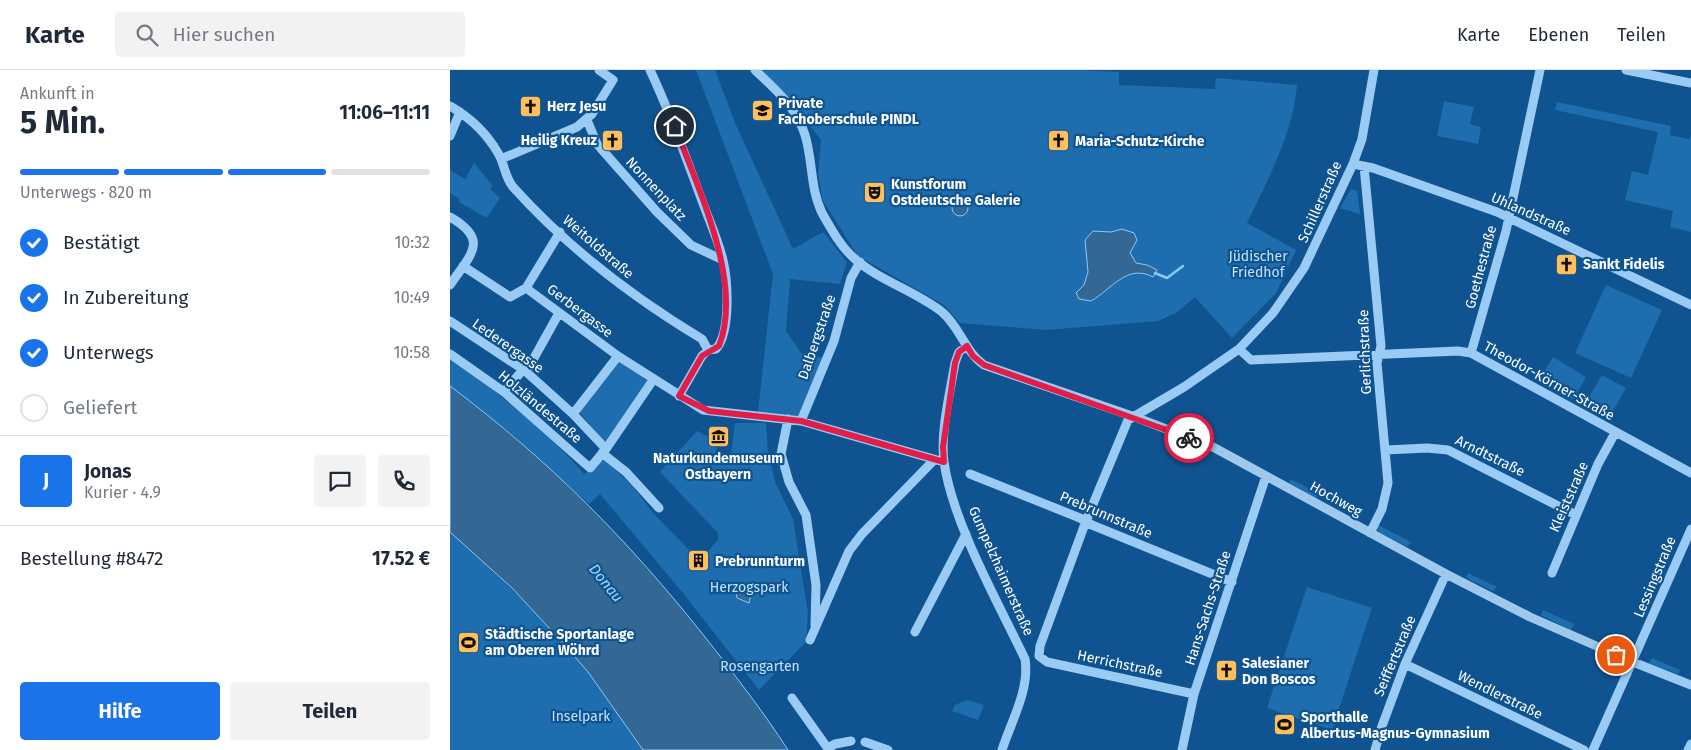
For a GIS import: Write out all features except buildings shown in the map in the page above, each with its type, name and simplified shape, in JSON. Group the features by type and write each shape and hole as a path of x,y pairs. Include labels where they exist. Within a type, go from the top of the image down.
{"street":[{"path":"501,159 577,127 587,120 613,80 599,70"},
{"path":"650,70 669,109 723,260 727,292 725,328 719,346 716,349 708,350 702,356 679,396"},
{"name":"Hochweg","path":"755,70 785,99 800,122 805,135 816,198 821,211 840,242 860,262 943,314 973,356 984,365 1135,417 1213,447 1446,574 1530,617 1633,662 1691,684"},
{"name":"Schillerstraße","path":"1135,417 1239,349 1273,313 1304,268 1353,164 1362,139 1374,70"},
{"name":"Goethestraße","path":"1471,353 1508,218 1540,70"},
{"path":"1626,70 1691,83"},
{"name":"Weitoldstraße","path":"450,106 472,121 491,143 501,159 504,173 511,184 560,232 631,294 702,339 708,350"},
{"path":"450,136 460,112"},
{"name":"Nonnenplatz","path":"587,120 598,144 657,212 691,245 723,260"},
{"name":"Uhlandstraße","path":"1353,164 1364,166 1508,218 1691,305"},
{"name":"Gerlichstraße","path":"1364,166 1382,346 1377,363 1388,483 1386,497 1370,533"},
{"path":"450,216 467,228 474,237 472,250 450,284"},
{"path":"463,266 510,298 526,288 560,232"},
{"name":"Dalbergstraße","path":"801,421 834,341 851,278 860,262"},
{"name":"Gerbergasse","path":"526,288 618,356 679,396 709,411 788,419"},
{"path":"504,392 529,367 559,313"},
{"name":"Lederergasse","path":"450,321 524,370 572,414 604,451 659,508"},
{"name":"Gumpelzhaimerstraße","path":"967,346 959,352 955,363 943,447 944,462 966,534 1025,659 1026,678 1023,690 1002,750"},
{"name":"Theodor-Körner-Straße","path":"1239,349 1251,360 1458,351 1471,353 1691,473"},
{"name":"Holzländestraße","path":"450,354 504,392 590,468 604,451"},
{"path":"572,414 618,356"},
{"path":"604,451 653,380"},
{"path":"1086,522 1128,420 1135,417"},
{"path":"815,631 816,585 806,516 789,482 781,454 788,419 801,421 944,462"},
{"name":"Kleiststraße","path":"1552,573 1576,515 1616,433"},
{"name":"Arndtstraße","path":"1386,450 1427,448 1448,450 1576,515"},
{"path":"810,640 854,545 862,534 934,460"},
{"name":"Prebrunnstraße","path":"970,474 1232,582"},
{"name":"Hans-Sachs-Straße","path":"1182,750 1194,694 1266,476"},
{"name":"Herrichstraße","path":"1086,522 1040,646 1041,659 1194,694"},
{"name":"Lessingstraße","path":"1593,750 1691,529"},
{"path":"915,632 966,534"},
{"name":"Seiffertstraße","path":"1375,750 1386,712 1405,664 1446,574"},
{"name":"Wendlerstraße","path":"1405,664 1584,750"},
{"path":"792,698 828,749 835,744 851,741"},
{"path":"865,742 888,750"},
{"path":"1688,750 1691,744"}],"green space":[{"path":"696,70 715,70 736,125 793,249 823,232 847,262 840,284 790,279 786,331 801,353 824,358 800,419 758,413 773,274"},
{"name":"Jüdischer Friedhof","path":"761,70 1077,70 1119,72 1119,85 1215,89 1216,78 1297,85 1291,120 1285,138 1271,173 1247,223 1296,250 1276,293 1232,338 1195,297 1176,313 1158,321 1046,330 960,323 944,305 858,256 823,201 818,174 821,140 788,97"},
{"path":"1444,101 1474,107 1470,124 1481,127 1478,144 1437,136"},
{"path":"1557,102 1671,126 1670,135 1689,139 1691,134 1691,232 1670,227 1673,211 1625,200 1632,171 1648,175 1658,132 1555,110"},
{"path":"474,163 493,186 490,189 500,198 487,218 459,202 460,199 450,193 450,170 465,179"},
{"path":"1351,189 1357,191 1360,214 1340,208"},
{"path":"1606,285 1662,310 1631,378 1575,353"},
{"path":"1553,357 1586,377 1573,400 1539,380"},
{"name":"Herzogspark","path":"450,359 521,412 554,442 584,474 605,459 697,558 700,555 702,558 718,540 718,533 660,472 697,431 717,441 716,452 731,454 735,423 766,423 768,451 775,482 793,519 808,613 806,642 759,690 682,592 600,494 589,504 513,435 450,386"},
{"path":"618,360 649,381 606,444 580,413"},
{"path":"1602,375 1626,388 1608,420 1584,406"},
{"path":"1291,479 1319,494 1316,498 1289,483"},
{"path":"1378,525 1411,542 1407,547 1377,531"},
{"name":"Inselpark","path":"450,532 522,599 573,653 603,691 643,750 450,750"},
{"path":"1468,573 1497,587 1493,591 1466,578"},
{"path":"1307,587 1372,608 1332,730 1267,708"},
{"path":"1543,610 1574,624 1571,630 1541,615"},
{"path":"1652,658 1680,670 1678,674 1649,663"},
{"path":"967,700 984,705 978,720 952,711 955,705"}],"water":[{"path":"960,200 968,208 960,216 952,208"},
{"path":"1122,229 1134,233 1137,240 1130,253 1136,263 1147,265 1157,270 1153,277 1135,273 1120,280 1091,301 1079,299 1076,293 1084,285 1088,272 1085,240 1093,231 1111,232"},
{"name":"Donau","path":"450,386 487,414 554,473 586,503 647,567 705,637 788,750 643,750 588,672 563,643 512,588 450,532"},
{"path":"744,585 750,592 749,603 737,598 736,591"}],"waterway":[{"path":"1155,273 1167,278 1183,266"}],"way so far":[{"path":"1189,438 1213,447 1431,566 1528,616 1616,655"}],"place":[{"name":"Herz Jesu","path":"531,106"},
{"name":"Private Fachoberschule PINDL","path":"762,111"},
{"name":"Heilig Kreuz","path":"613,140"},
{"name":"Maria-Schutz-Kirche","path":"1059,141"},
{"name":"Kunstforum Ostdeutsche Galerie","path":"875,192"},
{"name":"Sankt Fidelis","path":"1567,264"},
{"name":"Naturkundemuseum Ostbayern","path":"718,436"},
{"name":"Prebrunnturm","path":"699,561"},
{"name":"Städtische Sportanlage am Oberen Wöhrd","path":"469,642"},
{"name":"Salesianer Don Boscos","path":"1226,671"},
{"name":"Sporthalle Albertus-Magnus-Gymnasium","path":"1285,725"}],"route":[{"path":"675,126 723,260 727,292 725,328 719,346 716,349 708,350 702,356 679,396 703,410 770,416 801,421 944,462 943,447 955,363 959,352 967,346 973,356 984,365 1135,417 1189,438"}],"park label":[{"name":"Rosengarten","path":"760,666"}]}
